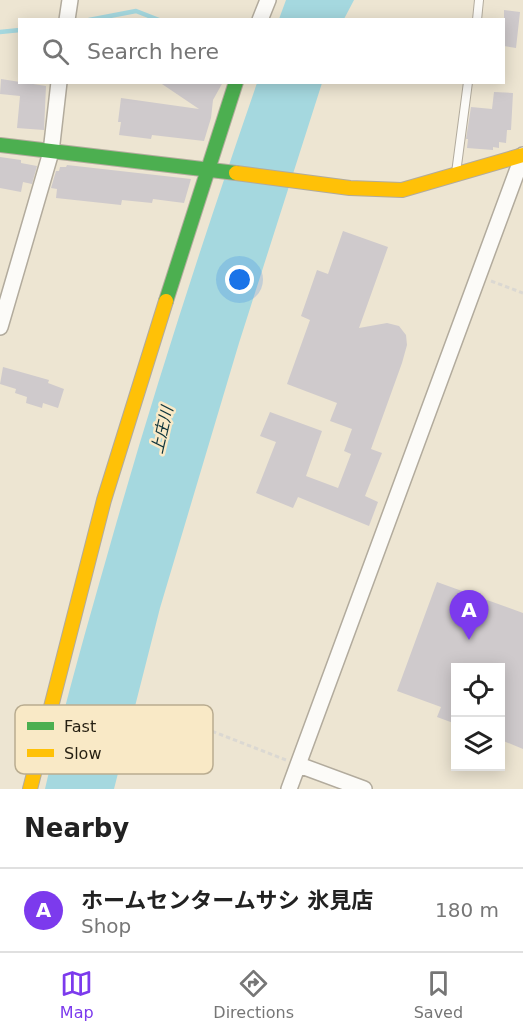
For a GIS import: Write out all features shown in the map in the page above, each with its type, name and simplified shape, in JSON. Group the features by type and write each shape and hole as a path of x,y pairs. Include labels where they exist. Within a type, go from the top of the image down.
{"street":[{"path":"67,18 70,0"},
{"path":"261,18 268,0"},
{"path":"0,327 51,152 59,84"},
{"path":"52,705 104,500 235,84"},
{"path":"0,145 350,188 402,190 523,155"},
{"path":"290,789 523,155"},
{"path":"299,765 363,789"},
{"path":"30,789 34,774"}],"lane":[{"path":"477,18 479,0"},
{"path":"456,175 468,84"}],"path":[{"path":"478,276 523,293"},
{"path":"213,732 299,765"}],"water":[{"path":"286,0 354,0 345,18 279,18"},
{"name":"上庄川","path":"257,84 322,84 239,343 160,608 135,705 66,705 124,496 198,259"},
{"path":"49,774 118,774 114,789 45,789"}],"building":[{"path":"504,10 520,12 516,48 505,46"},
{"path":"1,79 18,82 18,84 46,86 44,130 17,128 20,96 0,94"},
{"path":"162,84 222,84 213,100 211,118 204,141 152,135 151,139 119,135 121,98 199,109"},
{"path":"494,92 513,93 511,130 507,130 506,143 499,142 499,148 493,147 493,150 467,148 468,139 466,139 471,107 492,109"},
{"path":"0,157 21,160 21,163 37,166 32,184 23,182 21,192 0,188"},
{"path":"67,165 191,179 184,203 153,199 152,203 122,200 121,205 56,198 57,189 51,188 56,171"},
{"path":"343,231 388,247 359,328 387,323 399,326 406,335 407,345 371,449 382,453 365,496 378,502 369,526 298,497 293,508 256,493 276,442 260,436 270,412 322,431 306,476 338,488 351,454 344,451 352,429 330,421 337,403 287,384 310,320 301,316 317,270 328,274"},
{"path":"3,367 49,380 48,383 64,389 58,408 43,403 42,408 26,403 27,397 15,393 16,389 0,384"},
{"path":"437,582 523,613 523,749 505,742 505,663 451,663 451,722 437,717 441,707 397,691"}],"waterway":[{"path":"99,18 136,11 154,18"},
{"path":"0,32 18,30"}],"traffic: fast":[{"path":"166,301 235,84"},
{"path":"0,145 236,173"}],"traffic: slow":[{"path":"236,173 350,188 402,190 523,155"},
{"path":"52,705 104,500 166,301"},
{"path":"30,789 34,774"}],"place":[{"name":"ホームセンタームサシ 氷見店","path":"469,640"}]}
